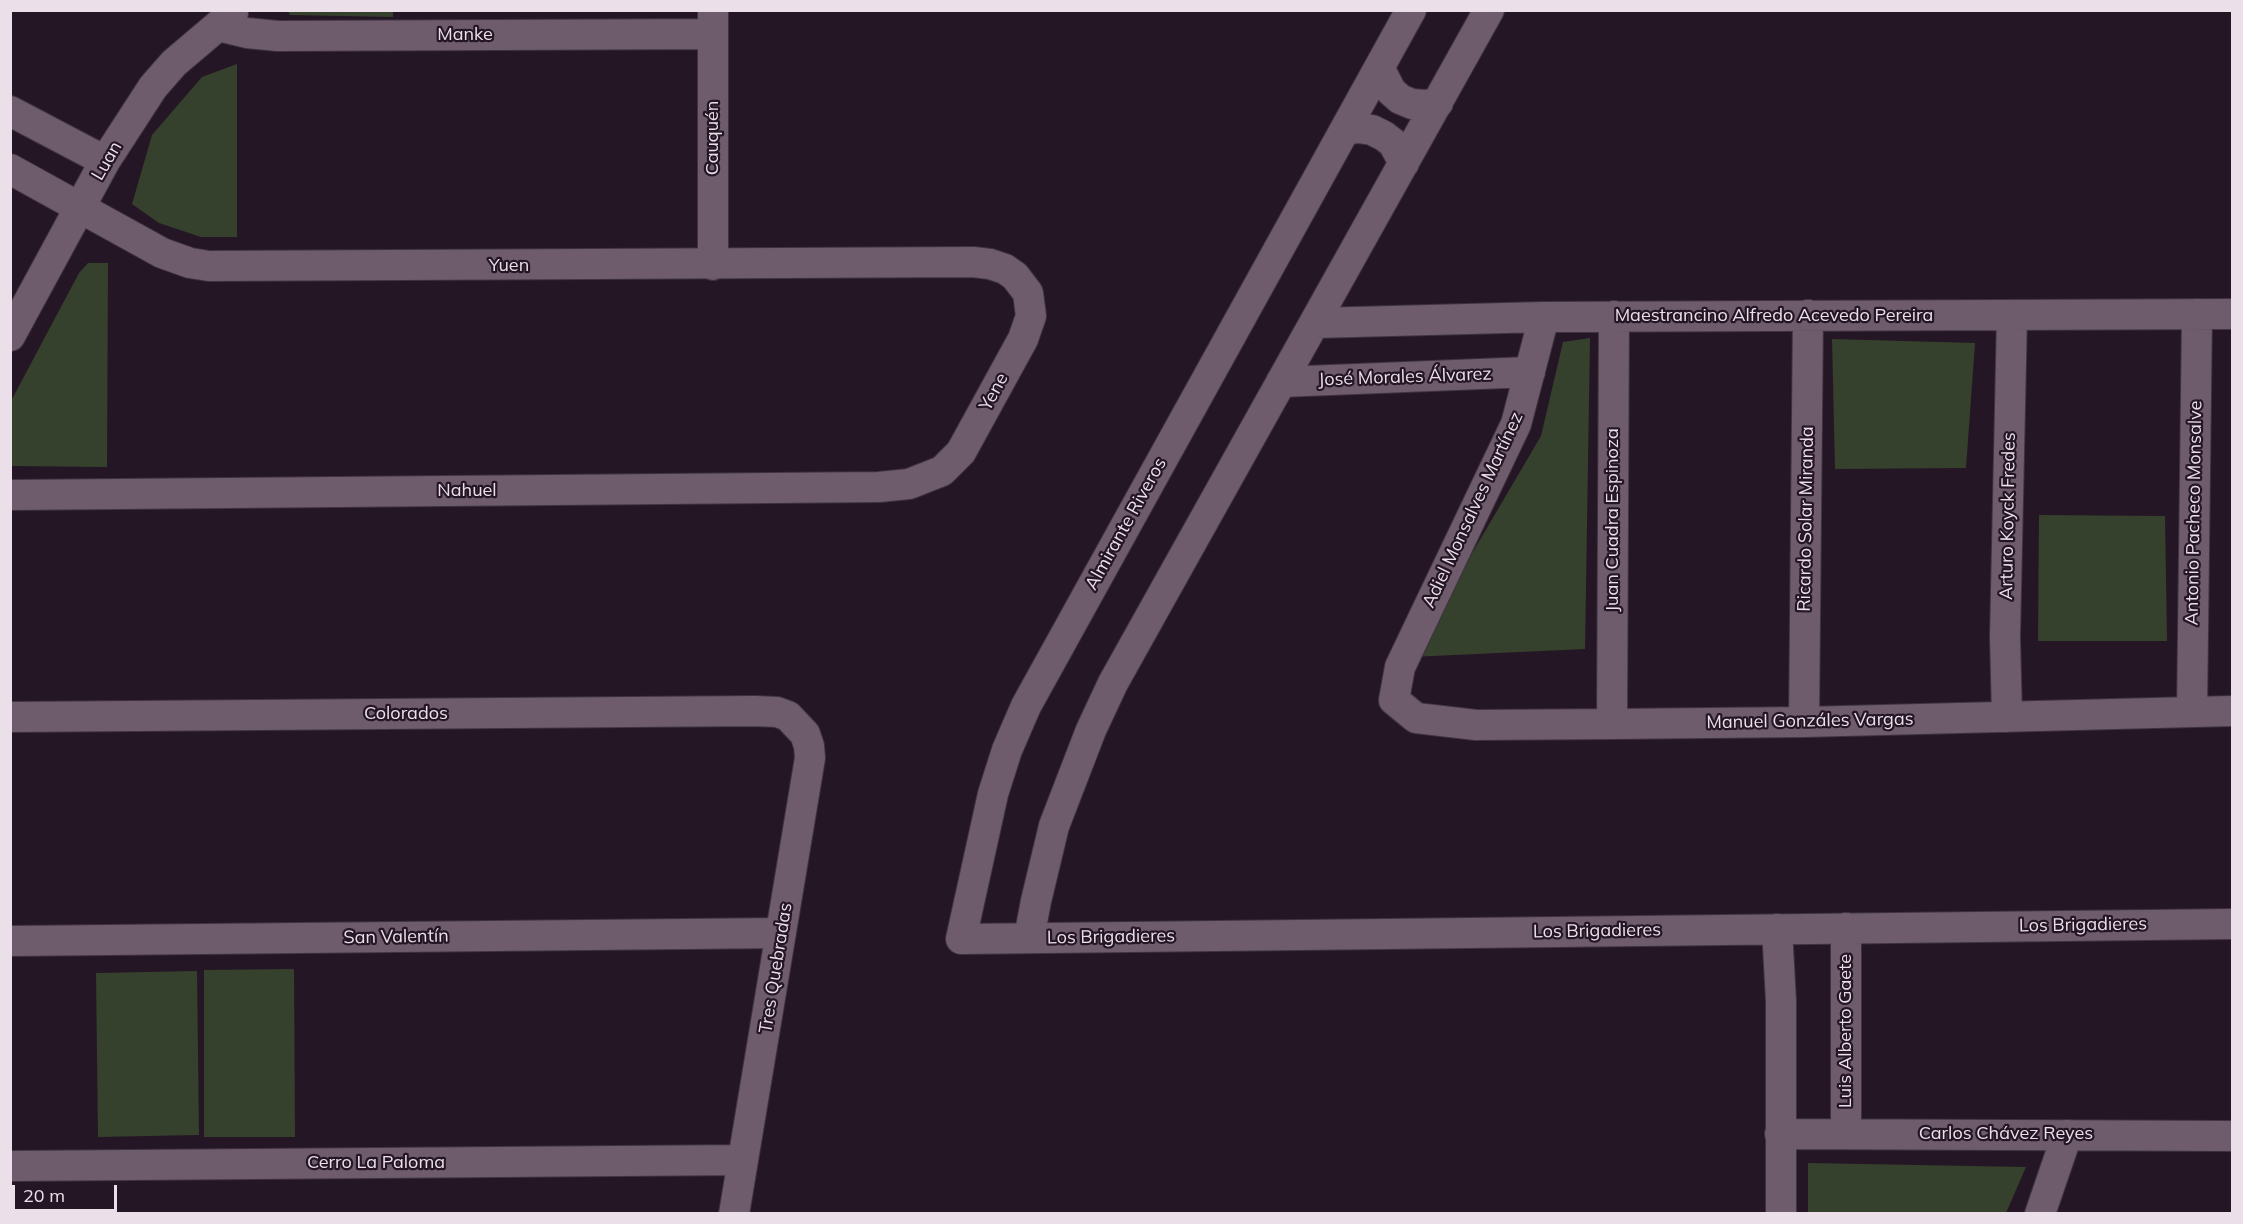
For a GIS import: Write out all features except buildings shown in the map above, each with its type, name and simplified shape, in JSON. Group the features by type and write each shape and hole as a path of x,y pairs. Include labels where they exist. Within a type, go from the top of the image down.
{"street":[{"name":"Almirante Riveros","path":"961,939 993,794 1007,750 1026,706 1411,10"},
{"path":"1029,938 1054,826 1091,730 1113,683 1489,10"},
{"name":"Manke","path":"227,18 247,33 278,36 713,22"},
{"name":"Luan","path":"10,336 105,161 153,87 165,72 227,18"},
{"name":"Cauquén","path":"713,22 713,265"},
{"path":"1380,69 1391,91 1400,99 1412,104 1438,103"},
{"path":"10,111 105,161"},
{"path":"1345,130 1358,128 1371,130 1384,136 1399,152 1404,163"},
{"name":"Yuen","path":"10,169 162,253 190,263 209,266 974,262 1005,269 1023,285"},
{"name":"Yene","path":"922,480 942,471 961,452 1023,339 1031,316 1028,293 1023,285"},
{"name":"Antonio Pacheco Monsalve","path":"2192,712 2196,314"},
{"name":"Maestrancino Alfredo Acevedo Pereira","path":"1315,323 1614,316 2232,314"},
{"name":"Ricardo Solar Miranda","path":"1804,722 1808,315"},
{"name":"Arturo Koyck Fredes","path":"2007,717 2005,637 2012,315"},
{"name":"Juan Cuadra Espinoza","path":"1612,724 1614,316"},
{"name":"Adiel Monsalves Martínez","path":"1394,700 1400,667 1516,424 1544,317"},
{"name":"José Morales Álvarez","path":"1281,382 1530,372"},
{"name":"Nahuel","path":"10,495 879,487 922,480"},
{"name":"Manuel Gonzáles Vargas","path":"1394,700 1416,718 1476,725 1804,722 2232,711"},
{"name":"Colorados","path":"10,717 755,711 777,712 788,716 798,724"},
{"name":"Tres Quebradas","path":"734,1214 810,758 805,734 798,724"},
{"name":"Los Brigadieres","path":"961,939 2232,924"},
{"name":"Luis Alberto Gaete","path":"1846,928 1846,1133"},
{"path":"1777,929 1781,1001 1781,1214"},
{"name":"San Valentín","path":"10,941 781,933"},
{"name":"Carlos Chávez Reyes","path":"1780,1134 2232,1136"},
{"path":"2040,1214 2067,1135"},
{"name":"Cerro La Paloma","path":"10,1166 742,1160"}],"green space":[{"path":"288,11 393,11 393,17 290,15"},
{"path":"237,64 237,237 201,237 159,223 132,204 152,135 202,77"},
{"path":"88,263 108,263 107,467 11,466 11,401 79,273"},
{"path":"1590,338 1585,649 1411,657 1541,436 1563,342"},
{"path":"1832,339 1975,343 1966,468 1835,469"},
{"path":"2039,515 2165,516 2167,641 2038,641"},
{"path":"294,969 295,1137 204,1137 204,970"},
{"path":"197,971 199,1135 98,1137 96,973"},
{"path":"1808,1163 2026,1167 2006,1213 1808,1214"}]}
